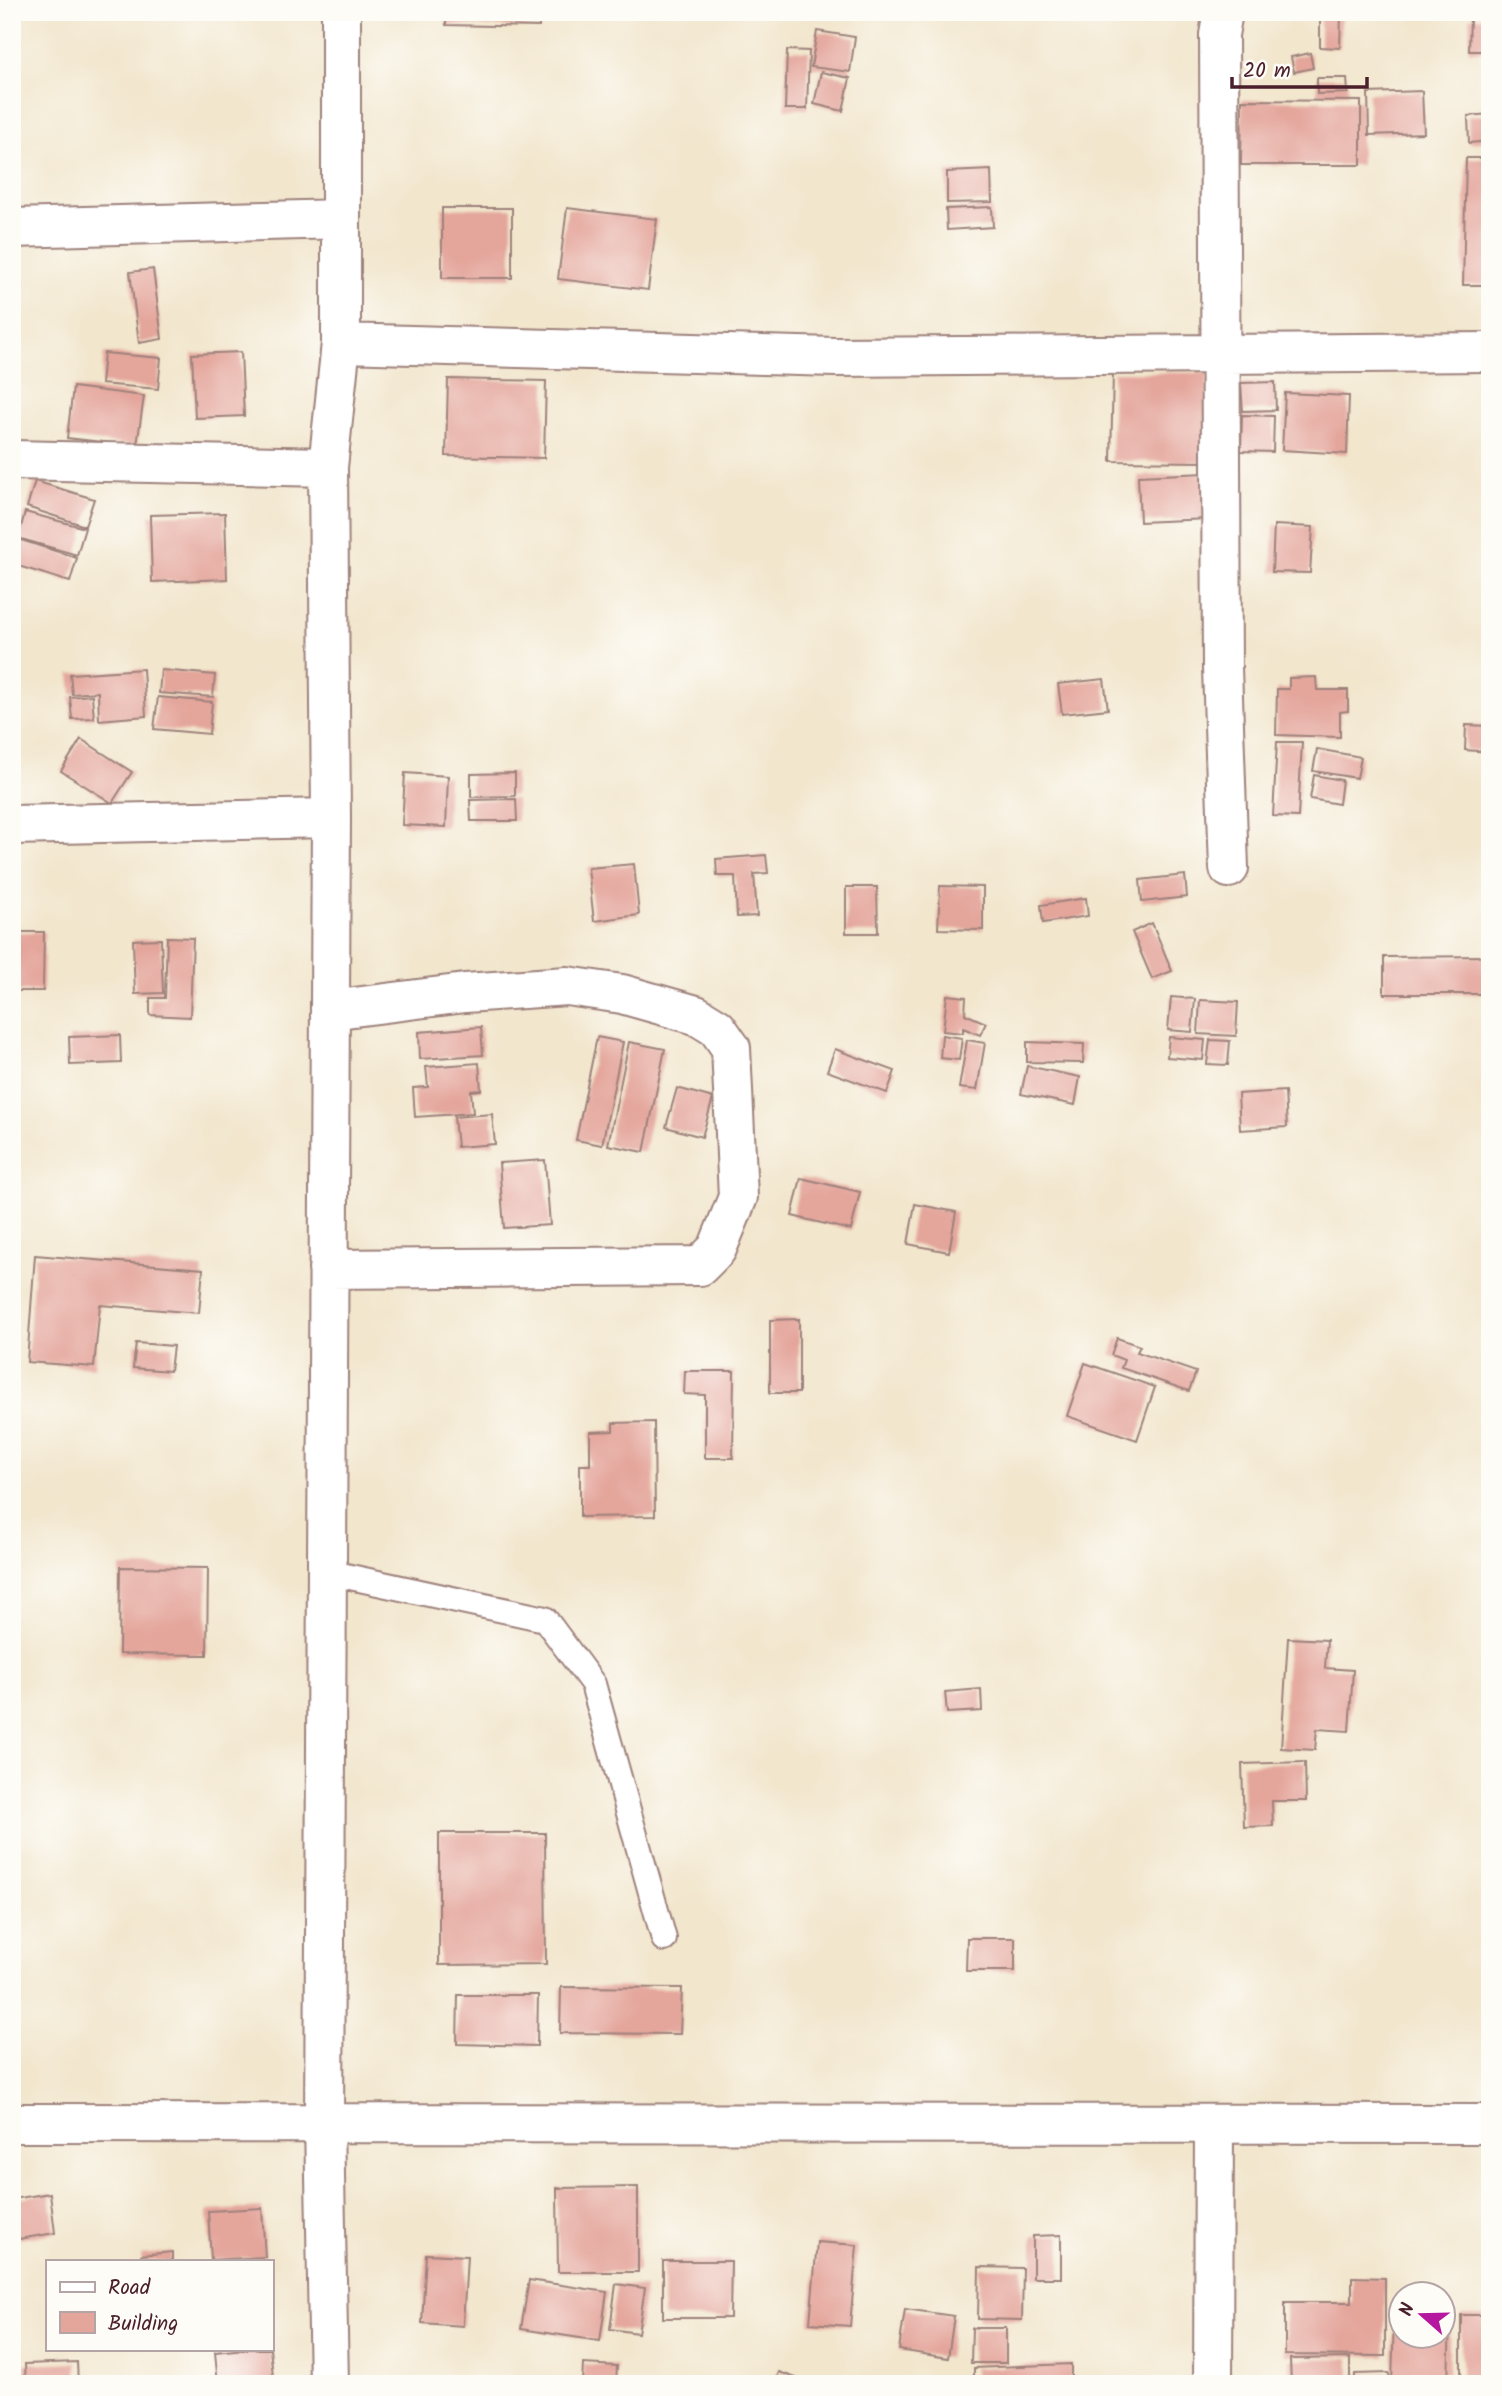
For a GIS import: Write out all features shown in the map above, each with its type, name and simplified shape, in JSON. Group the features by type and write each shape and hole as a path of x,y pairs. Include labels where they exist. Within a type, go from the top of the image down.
{"street":[{"path":"328,2384 324,2123 331,818 328,467 341,343 341,12"},
{"path":"1223,12 1219,35 1222,668 1229,868"},
{"path":"12,228 341,219"},
{"path":"341,343 835,357 1490,352"},
{"path":"12,460 328,467"},
{"path":"12,825 331,818"},
{"path":"328,1269 700,1266 717,1249 738,1197 732,1048 717,1028 696,1015 622,994 567,986 465,993 330,1010"},
{"path":"12,2123 1490,2124"},
{"path":"1213,2384 1214,2124"}],"lane":[{"path":"327,1572 545,1619 593,1684 664,1939"}],"building":[{"path":"446,12 539,12 539,27 446,25"},
{"path":"1277,12 1341,12 1340,48 1320,47 1320,16 1277,15"},
{"path":"1470,17 1490,18 1490,51 1469,51"},
{"path":"817,31 855,37 850,72 811,67"},
{"path":"787,50 809,51 807,109 785,109"},
{"path":"1310,53 1313,68 1294,72 1291,57"},
{"path":"821,72 850,78 843,111 814,104"},
{"path":"1317,78 1347,78 1348,93 1317,94"},
{"path":"1422,91 1424,133 1369,135 1368,93"},
{"path":"1242,100 1361,101 1361,165 1241,165"},
{"path":"1490,114 1490,141 1469,143 1468,116"},
{"path":"1466,158 1490,158 1490,285 1463,285"},
{"path":"991,170 992,202 947,203 947,172"},
{"path":"992,207 993,227 947,230 946,209"},
{"path":"442,208 512,208 512,278 442,278"},
{"path":"567,208 657,219 648,290 558,279"},
{"path":"153,269 162,339 139,343 130,272"},
{"path":"241,352 244,416 195,418 192,354"},
{"path":"104,353 161,358 158,389 101,384"},
{"path":"1113,372 1208,373 1206,462 1111,461"},
{"path":"448,379 546,381 544,458 446,456"},
{"path":"1487,381 1490,381 1490,406 1486,406"},
{"path":"1275,382 1276,410 1243,411 1241,383"},
{"path":"73,387 144,396 137,446 67,438"},
{"path":"1285,393 1349,396 1347,454 1282,450"},
{"path":"1242,415 1274,416 1273,452 1241,451"},
{"path":"1206,473 1208,519 1140,522 1138,476"},
{"path":"35,481 94,499 85,526 27,507"},
{"path":"25,512 85,528 77,555 18,538"},
{"path":"225,513 227,579 152,582 150,515"},
{"path":"1274,525 1313,527 1310,573 1272,572"},
{"path":"18,539 77,558 70,582 12,564"},
{"path":"143,669 146,716 99,720 98,692 72,694 70,674"},
{"path":"161,670 215,675 213,697 159,693"},
{"path":"1316,677 1317,690 1348,690 1348,711 1340,712 1340,737 1276,735 1277,689 1289,689 1289,678"},
{"path":"1104,679 1108,709 1062,714 1058,684"},
{"path":"92,695 94,718 72,719 70,697"},
{"path":"158,697 212,702 209,734 154,729"},
{"path":"1466,725 1490,726 1490,752 1465,750"},
{"path":"81,739 132,772 112,803 61,771"},
{"path":"1277,742 1302,742 1298,817 1273,816"},
{"path":"1317,749 1361,757 1357,778 1313,771"},
{"path":"405,773 448,776 446,827 402,825"},
{"path":"515,773 515,796 471,797 471,774"},
{"path":"1314,775 1342,780 1339,804 1310,799"},
{"path":"516,799 517,821 471,821 470,800"},
{"path":"766,855 768,873 754,874 757,916 737,917 735,876 717,876 716,859"},
{"path":"634,864 639,915 594,921 588,868"},
{"path":"1185,875 1187,897 1142,902 1140,880"},
{"path":"940,886 983,887 983,930 938,929"},
{"path":"846,887 877,887 878,933 846,933"},
{"path":"1086,898 1088,916 1043,923 1041,905"},
{"path":"1152,923 1172,971 1152,979 1132,932"},
{"path":"12,932 44,932 43,991 12,991"},
{"path":"167,937 193,938 190,1017 150,1015 150,998 165,998"},
{"path":"161,939 163,993 135,994 133,940"},
{"path":"1490,956 1490,994 1384,994 1384,957"},
{"path":"947,995 966,997 965,1014 986,1023 980,1035 963,1028 963,1033 943,1031"},
{"path":"1171,997 1195,999 1192,1032 1168,1030"},
{"path":"1200,1000 1238,1002 1236,1036 1198,1034"},
{"path":"481,1027 483,1055 420,1059 419,1032"},
{"path":"120,1035 121,1063 70,1065 69,1037"},
{"path":"942,1035 962,1038 959,1060 940,1058"},
{"path":"597,1037 623,1042 602,1145 576,1140"},
{"path":"1169,1037 1205,1040 1203,1060 1167,1057"},
{"path":"967,1040 985,1043 977,1090 959,1088"},
{"path":"1210,1040 1230,1041 1228,1065 1207,1064"},
{"path":"629,1042 665,1049 644,1152 608,1145"},
{"path":"1027,1042 1084,1044 1083,1063 1027,1062"},
{"path":"835,1049 895,1071 887,1093 827,1071"},
{"path":"479,1063 481,1090 471,1091 473,1113 415,1117 413,1088 428,1087 426,1067"},
{"path":"1027,1066 1080,1077 1075,1105 1021,1094"},
{"path":"677,1088 713,1098 702,1137 666,1127"},
{"path":"1285,1091 1287,1127 1240,1130 1238,1094"},
{"path":"492,1114 495,1144 457,1147 454,1117"},
{"path":"545,1160 550,1225 504,1228 499,1163"},
{"path":"801,1178 860,1192 851,1230 792,1216"},
{"path":"915,1204 956,1212 949,1252 908,1244"},
{"path":"35,1255 203,1269 199,1313 100,1305 94,1367 27,1362"},
{"path":"799,1319 799,1393 770,1393 770,1320"},
{"path":"1117,1338 1140,1346 1137,1352 1196,1372 1189,1391 1121,1368 1124,1360 1111,1355"},
{"path":"136,1343 173,1346 170,1371 133,1368"},
{"path":"1085,1363 1155,1387 1137,1440 1067,1416"},
{"path":"685,1371 734,1371 733,1458 705,1458 705,1395 684,1394"},
{"path":"654,1422 655,1516 580,1517 580,1465 590,1465 590,1432 613,1431 613,1423"},
{"path":"120,1567 208,1568 207,1655 119,1654"},
{"path":"1288,1638 1327,1640 1325,1668 1353,1670 1349,1731 1317,1729 1315,1750 1281,1748"},
{"path":"981,1689 982,1711 947,1713 945,1692"},
{"path":"1305,1762 1306,1801 1272,1801 1273,1826 1244,1827 1242,1764"},
{"path":"439,1833 545,1833 546,1964 439,1965"},
{"path":"967,1938 1015,1938 1015,1971 966,1971"},
{"path":"561,1987 682,1988 680,2034 560,2033"},
{"path":"458,1995 538,1995 537,2046 457,2044"},
{"path":"638,2187 638,2272 558,2272 557,2188"},
{"path":"50,2193 55,2233 19,2239 13,2199"},
{"path":"262,2208 265,2257 211,2260 208,2211"},
{"path":"1061,2235 1061,2278 1033,2278 1033,2236"},
{"path":"817,2242 857,2245 850,2326 810,2323"},
{"path":"172,2252 172,2260 142,2260 141,2255"},
{"path":"426,2254 467,2256 463,2326 422,2323"},
{"path":"663,2261 731,2261 730,2318 663,2318"},
{"path":"979,2267 1023,2268 1022,2320 978,2319"},
{"path":"1352,2277 1385,2278 1385,2356 1285,2355 1285,2302 1352,2302"},
{"path":"529,2280 607,2292 600,2341 521,2329"},
{"path":"616,2284 645,2288 638,2333 610,2329"},
{"path":"905,2309 954,2316 948,2358 899,2350"},
{"path":"1461,2315 1490,2315 1490,2384 1461,2384"},
{"path":"972,2328 1006,2328 1006,2363 971,2363"},
{"path":"270,2350 274,2384 218,2384 215,2352"},
{"path":"1393,2350 1449,2350 1448,2384 1392,2384"},
{"path":"1350,2358 1350,2384 1291,2384 1290,2359"},
{"path":"77,2362 78,2384 26,2384 25,2364"},
{"path":"583,2364 617,2366 616,2384 582,2384"},
{"path":"1071,2364 1071,2384 974,2384 974,2368"},
{"path":"779,2372 810,2383 810,2384 774,2384"},
{"path":"1389,2373 1390,2384 1355,2384 1355,2374"}]}
